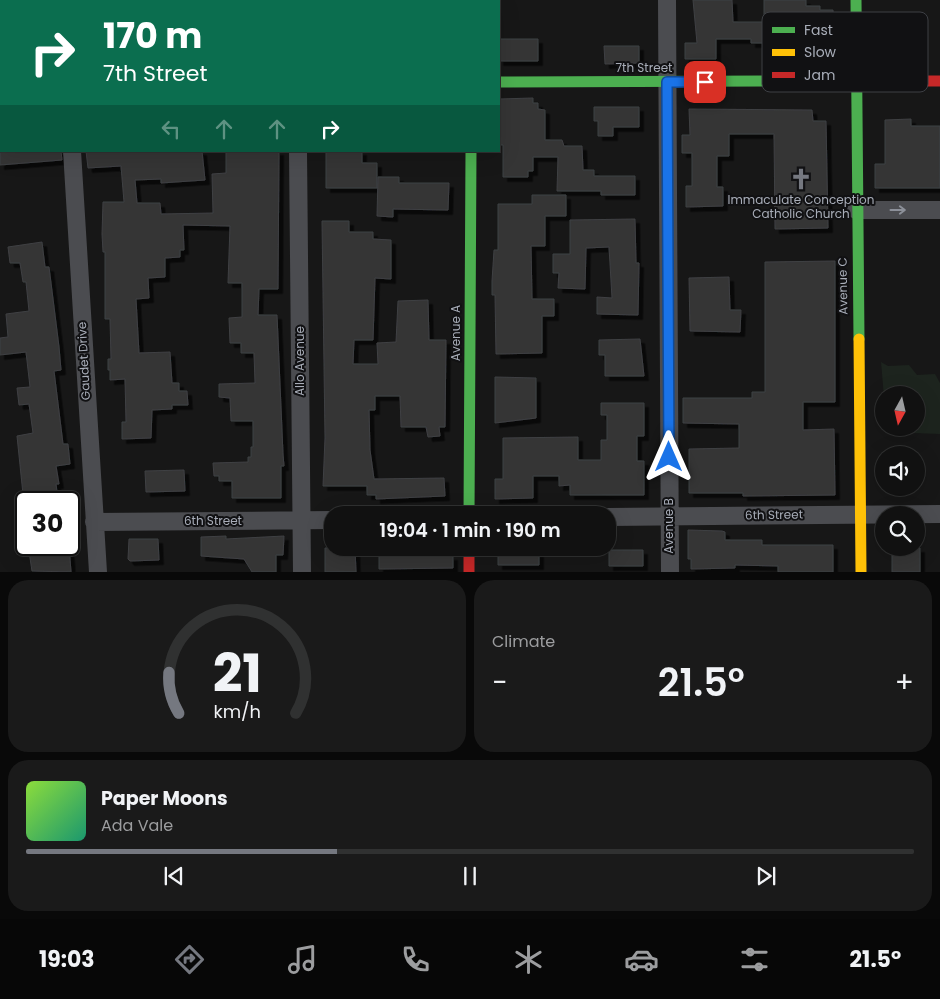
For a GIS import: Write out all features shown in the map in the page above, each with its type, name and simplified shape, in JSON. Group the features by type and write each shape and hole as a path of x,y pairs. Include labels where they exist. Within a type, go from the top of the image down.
{"street":[{"name":"Avenue B","path":"667,0 670,572"},
{"name":"7th Street","path":"500,82 762,81"},
{"name":"Avenue C","path":"857,92 856,210 861,572"},
{"name":"Gaudet Drive","path":"72,152 98,572"},
{"name":"Allo Avenue","path":"298,152 302,572"},
{"name":"Avenue A","path":"469,506 470,152"},
{"path":"856,210 940,210"},
{"name":"6th Street","path":"616,517 940,514"},
{"name":"6th Street","path":"94,522 324,520"},
{"path":"469,556 469,572"}],"shaded area":[{"path":"881,362 888,366 909,365 917,375 935,374 940,383 940,434 925,433 925,386 883,386"}],"building":[{"path":"693,0 732,0 733,22 762,22 762,43 751,43 751,39 716,39 716,59 685,59 685,43 697,43"},
{"path":"764,0 806,0 806,6 820,6 820,10 833,10 833,12 764,12"},
{"path":"500,39 538,39 538,61 500,61"},
{"path":"604,46 639,46 639,63 605,64"},
{"path":"533,98 533,103 538,103 538,109 545,110 545,140 562,140 564,146 582,146 583,170 594,170 594,176 635,176 635,195 601,195 601,191 557,191 558,157 533,157 533,171 528,171 528,177 503,177 503,145 500,145 500,99"},
{"path":"594,107 639,107 639,127 613,127 613,136 598,136 598,121 594,121"},
{"path":"689,109 812,110 813,121 826,121 828,228 775,229 774,134 729,134 729,156 717,156 717,187 723,187 723,206 686,207 686,186 692,186 692,153 682,153 682,135 690,135"},
{"path":"911,119 911,126 940,126 940,188 875,188 875,164 885,164 885,120"},
{"path":"0,152 61,152 62,160 0,165"},
{"path":"86,152 202,152 205,180 161,183 161,179 135,180 137,203 160,203 161,214 213,213 212,174 226,173 226,152 279,152 278,289 259,289 258,315 277,315 284,466 281,466 281,498 232,498 232,481 219,481 219,476 214,476 213,463 248,462 248,457 251,457 251,447 253,447 253,421 231,421 230,398 219,397 219,384 255,383 254,353 241,353 241,343 230,343 229,318 242,317 242,283 228,283 230,226 183,225 184,250 180,250 180,257 165,258 165,277 148,278 149,298 136,299 139,353 170,352 172,383 179,383 179,391 187,391 188,405 172,405 172,409 152,410 151,438 122,439 122,422 126,422 125,379 110,380 110,370 108,370 108,359 111,359 110,319 105,319 105,252 103,252 102,234 103,202 124,202 121,166 88,168"},
{"path":"326,152 362,152 362,163 377,163 377,188 326,188"},
{"path":"378,177 399,177 399,183 449,183 448,210 393,209 393,217 377,216"},
{"path":"532,195 566,195 566,216 545,216 545,246 531,246 532,299 554,299 554,316 542,316 542,353 496,354 495,295 492,295 492,281 494,250 498,250 498,204 532,204"},
{"path":"635,219 636,263 639,263 638,315 597,314 597,297 612,298 609,247 586,248 585,289 558,288 559,273 553,273 553,254 570,254 570,220"},
{"path":"322,221 349,221 349,232 373,232 373,239 391,240 391,279 375,278 373,340 354,340 353,364 378,364 377,343 396,342 398,301 428,300 429,340 446,340 445,427 439,427 440,436 428,437 426,427 401,427 400,396 375,396 375,410 369,410 370,450 374,479 444,478 445,496 376,499 376,495 367,495 367,486 323,486 325,438"},
{"path":"42,242 45,267 49,267 61,370 54,371 63,444 68,444 70,464 56,466 59,484 56,484 57,491 23,491 17,436 33,433 29,404 19,405 17,388 30,387 26,352 0,355 0,338 8,337 6,314 29,311 26,282 23,282 20,263 10,263 8,247"},
{"path":"835,261 835,402 803,402 803,430 834,429 835,495 743,496 743,493 689,493 689,449 739,448 739,424 683,423 683,398 752,398 752,392 765,392 765,262"},
{"path":"729,277 730,310 741,310 740,332 690,331 689,278"},
{"path":"640,339 644,376 605,376 605,355 599,355 599,340"},
{"path":"495,377 536,378 536,418 495,423"},
{"path":"601,403 644,403 644,436 637,436 637,461 644,461 644,495 570,495 570,485 559,486 559,476 533,476 533,498 495,499 495,479 503,479 503,438 578,437 578,460 601,460 601,440 607,440 607,415 601,415"},
{"path":"184,470 185,491 146,492 145,471"},
{"path":"688,530 722,531 725,532 725,540 762,540 762,545 833,545 833,572 778,572 778,566 735,565 735,568 691,569 691,559 688,559"},
{"path":"226,536 226,539 284,536 283,555 276,555 276,572 252,572 244,559 201,556 201,537"},
{"path":"129,539 158,539 159,560 130,561 128,559"},
{"path":"616,550 643,550 643,566 609,566 609,556 616,556"},
{"path":"30,556 70,556 71,572 32,571"},
{"path":"325,556 355,556 356,572 325,572"},
{"path":"379,556 453,556 453,568 379,569"},
{"path":"498,556 539,556 539,565 498,565"},
{"path":"892,556 920,556 920,572 892,572"}],"traffic: fast":[{"path":"856,0 856,12"},
{"path":"500,82 762,81"},
{"path":"857,92 859,339"},
{"path":"469,506 471,152"}],"traffic: slow":[{"path":"859,339 861,572"}],"traffic: jam":[{"path":"928,81 940,81"},
{"path":"469,556 469,572"}],"place":[{"name":"Immaculate Conception Catholic Church","path":"801,179"}],"route":[{"path":"669,457 667,82 705,82"}]}
